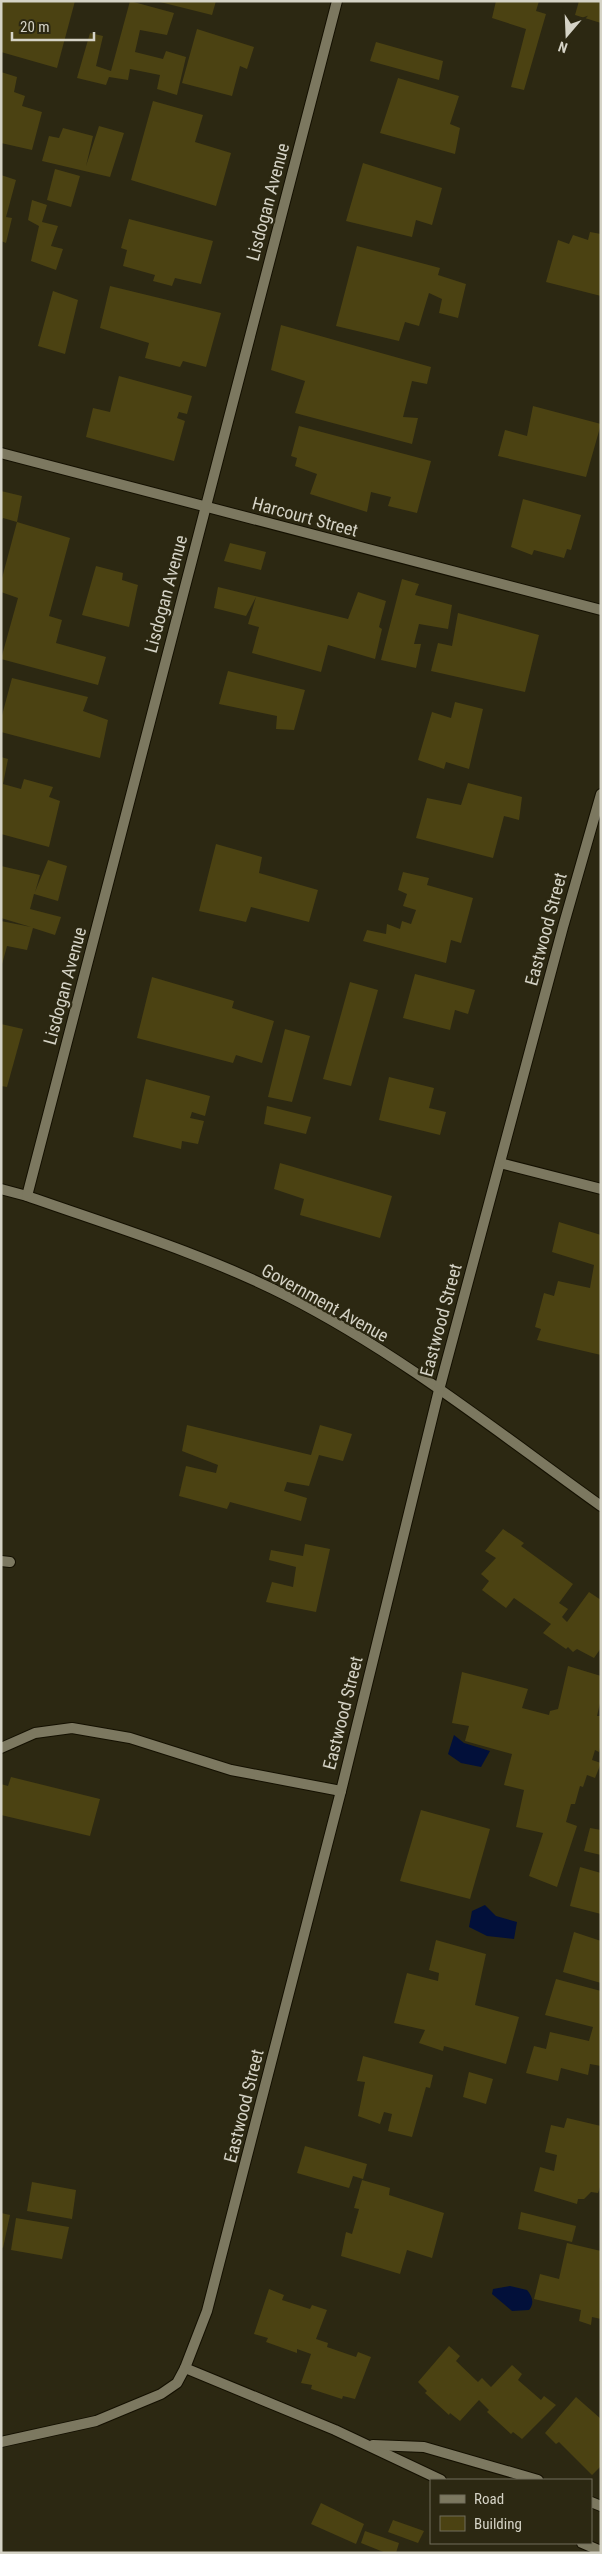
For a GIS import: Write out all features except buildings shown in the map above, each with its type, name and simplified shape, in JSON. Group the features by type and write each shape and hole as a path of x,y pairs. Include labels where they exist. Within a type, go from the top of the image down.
{"street":[{"name":"Lisdogan Avenue","path":"27,1196 337,1"},
{"name":"Harcourt Street","path":"1,453 601,610"},
{"name":"Eastwood Street","path":"1,2442 59,2431 96,2421 161,2394 177,2383 185,2368 206,2311 235,2207 341,1790 439,1390 563,927 601,794"},
{"path":"500,1163 601,1190"},
{"name":"Government Avenue","path":"1,1189 27,1196 195,1254 288,1296 347,1330 439,1390 601,1506"},
{"path":"1,1748 34,1733 72,1728 130,1738 231,1770 341,1790"},
{"path":"185,2368 367,2445 439,2479"},
{"path":"367,2445 424,2447 535,2479"},
{"path":"584,2544 601,2551"}],"water":[{"path":"454,1735 464,1743 490,1751 481,1767 461,1763 448,1754"},
{"path":"485,1905 496,1916 517,1922 514,1939 487,1936 469,1927 472,1911"},
{"path":"510,2286 527,2290 532,2300 529,2310 512,2311 492,2294 493,2289"}]}
